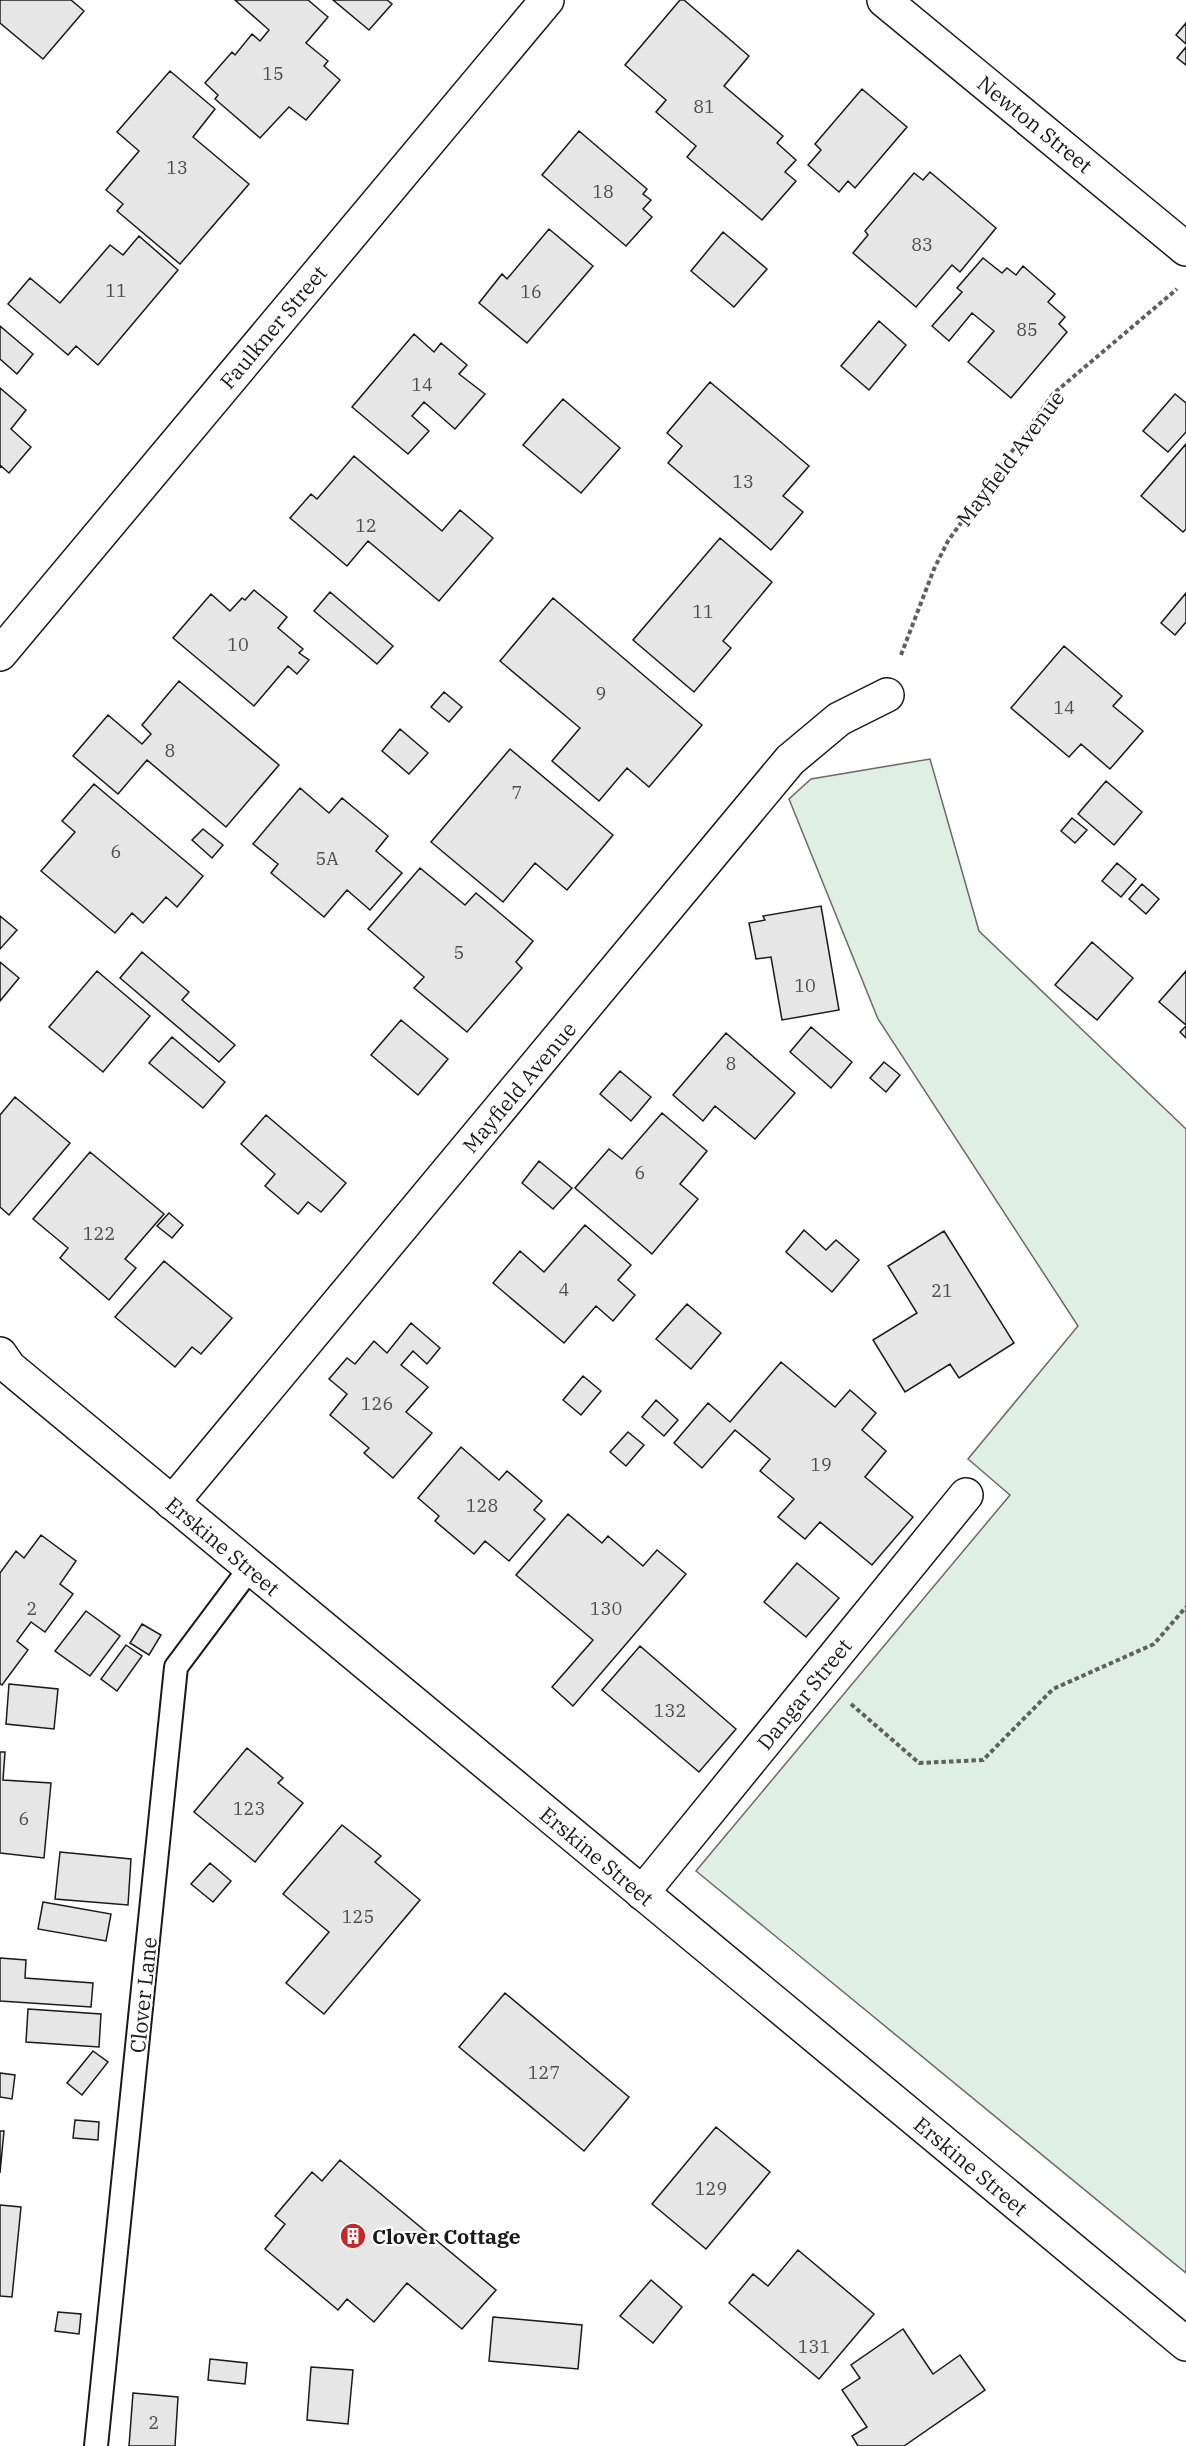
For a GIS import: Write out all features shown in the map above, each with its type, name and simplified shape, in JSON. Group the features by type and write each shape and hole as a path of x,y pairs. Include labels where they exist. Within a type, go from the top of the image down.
{"street":[{"name":"Faulkner Street","path":"0,654 547,0"},
{"name":"Newton Street","path":"884,0 1186,249"},
{"name":"Mayfield Avenue","path":"172,1503 790,760 839,719 887,695"},
{"name":"Erskine Street","path":"3,1362 1186,2344"},
{"name":"Dangar Street","path":"642,1893 966,1495"}],"lane":[{"name":"Clover Lane","path":"96,2446 176,1667 250,1568"}],"path":[{"name":"Mayfield Avenue","path":"911,628 934,569 948,541 1053,394 1173,293"},
{"path":"819,1676 919,1762 983,1760 1053,1689 1154,1644 1186,1606"}],"green space":[{"path":"930,759 979,931 1186,1129 1186,2273 696,1871 1010,1495 968,1459 1078,1326 878,1019 789,799 811,779"}],"building":[{"path":"0,0 71,0 84,11 43,59 0,23"},
{"path":"235,0 308,0 328,17 306,43 328,61 324,66 340,80 306,120 289,107 260,138 215,99 218,95 205,83 232,52 235,55 252,34 260,41 269,30"},
{"path":"333,0 387,0 392,4 369,30"},
{"path":"680,0 684,0 749,56 724,86 783,136 777,143 796,160 785,172 796,181 762,220 687,157 696,146 656,112 666,100 625,65"},
{"path":"1186,23 1186,44 1176,35"},
{"path":"1186,47 1186,65 1177,58"},
{"path":"170,71 215,109 193,137 249,184 180,264 117,211 123,204 106,190 139,151 117,132"},
{"path":"862,89 907,127 855,188 848,181 839,192 808,165 821,150 815,144"},
{"path":"579,131 647,189 643,194 651,200 643,209 652,217 626,246 542,175"},
{"path":"930,172 996,228 960,272 952,265 916,307 853,253 868,235 865,231 914,173 923,180"},
{"path":"549,229 593,266 527,343 479,303 502,274 507,279"},
{"path":"723,232 767,269 734,307 691,271"},
{"path":"139,236 178,270 98,365 76,346 68,355 8,304 30,278 60,303 110,245 123,255"},
{"path":"983,258 1002,273 1007,268 1016,275 1023,266 1055,294 1048,302 1065,317 1059,324 1067,332 1011,398 968,362 994,331 972,313 949,341 932,326 962,292 957,288"},
{"path":"879,321 906,345 869,390 841,366"},
{"path":"0,326 33,354 17,374 0,359"},
{"path":"414,334 434,352 441,343 467,365 459,374 485,394 455,429 424,402 412,416 429,431 408,454 352,407"},
{"path":"710,382 809,466 783,496 803,512 771,550 668,463 682,446 667,433"},
{"path":"0,388 26,410 11,429 31,447 9,473 1,466 0,468"},
{"path":"1175,394 1186,403 1186,432 1168,452 1143,431"},
{"path":"563,399 620,448 581,493 523,445"},
{"path":"1186,444 1186,529 1183,532 1141,496"},
{"path":"354,456 442,531 460,510 493,538 439,601 368,541 347,566 290,518 311,494 317,499"},
{"path":"720,538 772,582 723,641 731,648 694,692 633,640"},
{"path":"254,590 287,617 278,628 303,649 299,653 309,660 297,674 288,666 254,706 173,638 211,594 230,611 242,598 245,600"},
{"path":"330,592 393,646 377,664 314,611"},
{"path":"1186,593 1186,622 1175,635 1161,623"},
{"path":"553,598 702,725 649,787 627,768 599,801 552,761 580,728 500,661"},
{"path":"1064,646 1122,696 1113,706 1143,731 1110,769 1081,744 1069,757 1011,708"},
{"path":"179,681 279,765 226,827 147,760 118,794 73,756 108,715 142,744 151,734 142,725"},
{"path":"444,692 462,707 449,722 431,707"},
{"path":"400,729 428,753 409,774 382,751"},
{"path":"510,749 613,835 567,890 535,863 503,902 431,842"},
{"path":"1106,781 1142,812 1114,845 1078,814"},
{"path":"94,784 203,876 177,907 166,897 143,923 132,913 115,933 41,871 75,832 62,821"},
{"path":"300,788 329,813 342,798 388,836 376,851 402,873 370,910 347,890 324,917 271,873 278,864 253,844"},
{"path":"1072,818 1087,830 1075,843 1061,831"},
{"path":"203,829 223,845 212,858 192,840"},
{"path":"1117,863 1136,879 1121,897 1102,881"},
{"path":"420,868 465,905 476,893 533,941 516,962 522,968 467,1032 414,988 424,977 368,929"},
{"path":"1142,884 1159,899 1146,914 1129,899"},
{"path":"821,906 839,1010 782,1020 771,957 756,959 749,923 765,920 763,916"},
{"path":"0,916 17,930 0,949"},
{"path":"1092,942 1133,978 1097,1020 1055,985"},
{"path":"142,952 189,992 182,1000 235,1045 219,1062 120,978"},
{"path":"0,962 19,978 0,1001"},
{"path":"97,971 150,1016 103,1072 49,1027"},
{"path":"1186,971 1186,1025 1159,1002"},
{"path":"401,1020 448,1059 418,1095 371,1055"},
{"path":"1186,1026 1186,1038 1180,1032"},
{"path":"811,1027 852,1062 831,1088 790,1052"},
{"path":"726,1033 795,1093 755,1139 715,1106 703,1121 673,1095"},
{"path":"172,1037 225,1082 203,1108 149,1063"},
{"path":"884,1062 900,1075 886,1092 870,1078"},
{"path":"620,1071 651,1097 631,1121 600,1094"},
{"path":"15,1097 70,1143 9,1215 0,1207 0,1115"},
{"path":"662,1113 707,1151 680,1184 698,1199 652,1254 575,1188 609,1149 622,1159"},
{"path":"266,1115 346,1183 321,1212 308,1202 298,1214 265,1186 275,1174 241,1144"},
{"path":"90,1152 164,1214 125,1259 136,1268 109,1300 60,1258 68,1248 33,1219"},
{"path":"539,1161 572,1188 553,1209 522,1183"},
{"path":"169,1213 183,1225 172,1238 157,1226"},
{"path":"585,1225 631,1265 618,1280 635,1295 613,1321 596,1306 564,1343 493,1283 520,1251 544,1272"},
{"path":"804,1230 826,1250 836,1240 859,1260 832,1292 786,1252"},
{"path":"944,1231 1014,1343 959,1378 950,1364 905,1392 873,1340 917,1313 888,1266"},
{"path":"164,1261 232,1318 201,1354 192,1347 175,1367 115,1317"},
{"path":"687,1304 721,1333 691,1369 656,1339"},
{"path":"411,1323 440,1348 427,1364 413,1351 401,1365 428,1387 406,1412 432,1433 393,1478 364,1453 369,1448 330,1415 347,1394 329,1379 347,1358 355,1364 374,1341 387,1353"},
{"path":"781,1362 835,1407 850,1390 876,1413 862,1430 886,1451 865,1477 913,1517 872,1565 820,1522 805,1539 778,1517 794,1499 760,1471 770,1459 735,1430 702,1468 674,1443 708,1403 730,1422"},
{"path":"583,1376 601,1391 581,1415 563,1400"},
{"path":"656,1400 678,1420 664,1436 642,1417"},
{"path":"628,1432 644,1445 626,1466 610,1452"},
{"path":"461,1447 499,1480 507,1471 542,1501 534,1510 545,1519 509,1561 485,1541 474,1554 435,1521 439,1516 418,1498"},
{"path":"568,1514 602,1543 608,1536 643,1566 657,1550 686,1574 573,1706 552,1687 593,1640 516,1575"},
{"path":"41,1535 76,1561 60,1584 73,1594 45,1632 31,1622 17,1641 28,1650 2,1685 0,1684 0,1573 16,1551 24,1558"},
{"path":"797,1563 839,1598 806,1637 764,1602"},
{"path":"86,1611 120,1636 90,1676 55,1651"},
{"path":"142,1624 161,1635 149,1655 130,1643"},
{"path":"126,1645 142,1656 117,1691 101,1679"},
{"path":"640,1646 736,1729 699,1772 602,1690"},
{"path":"9,1684 58,1689 54,1729 6,1724"},
{"path":"247,1748 283,1778 278,1783 303,1803 255,1862 194,1812"},
{"path":"0,1752 5,1752 3,1780 51,1783 44,1858 0,1853"},
{"path":"342,1825 381,1856 375,1862 420,1900 324,2014 286,1983 329,1932 283,1894"},
{"path":"60,1852 131,1859 128,1905 55,1899"},
{"path":"210,1863 231,1881 213,1902 191,1884"},
{"path":"43,1902 111,1914 106,1941 38,1929"},
{"path":"0,1958 26,1960 25,1978 93,1983 91,2007 0,2001"},
{"path":"505,1993 629,2097 584,2151 459,2047"},
{"path":"28,2009 101,2014 99,2047 26,2042"},
{"path":"93,2051 108,2062 82,2095 67,2083"},
{"path":"0,2073 15,2075 12,2099 0,2097"},
{"path":"75,2120 99,2122 98,2140 73,2138"},
{"path":"716,2127 770,2172 706,2249 652,2204"},
{"path":"0,2131 4,2131 0,2173"},
{"name":"Clover Cottage","path":"340,2160 496,2290 462,2329 407,2283 374,2322 347,2299 338,2310 265,2249 285,2224 275,2216 312,2172 322,2181"},
{"path":"0,2205 21,2207 12,2297 0,2296"},
{"path":"798,2250 874,2314 819,2379 729,2303 753,2274 768,2286"},
{"path":"651,2280 682,2307 653,2343 620,2316"},
{"path":"58,2312 81,2314 79,2334 55,2331"},
{"path":"493,2317 582,2325 578,2369 489,2361"},
{"path":"903,2329 933,2374 960,2355 985,2390 904,2446 858,2446 852,2436 867,2427 842,2390 860,2378 851,2365"},
{"path":"210,2359 247,2363 245,2384 208,2380"},
{"path":"311,2367 353,2370 348,2424 307,2420"},
{"path":"133,2393 178,2397 175,2446 129,2446"}],"place":[{"name":"Clover Cottage","path":"353,2236"}]}
